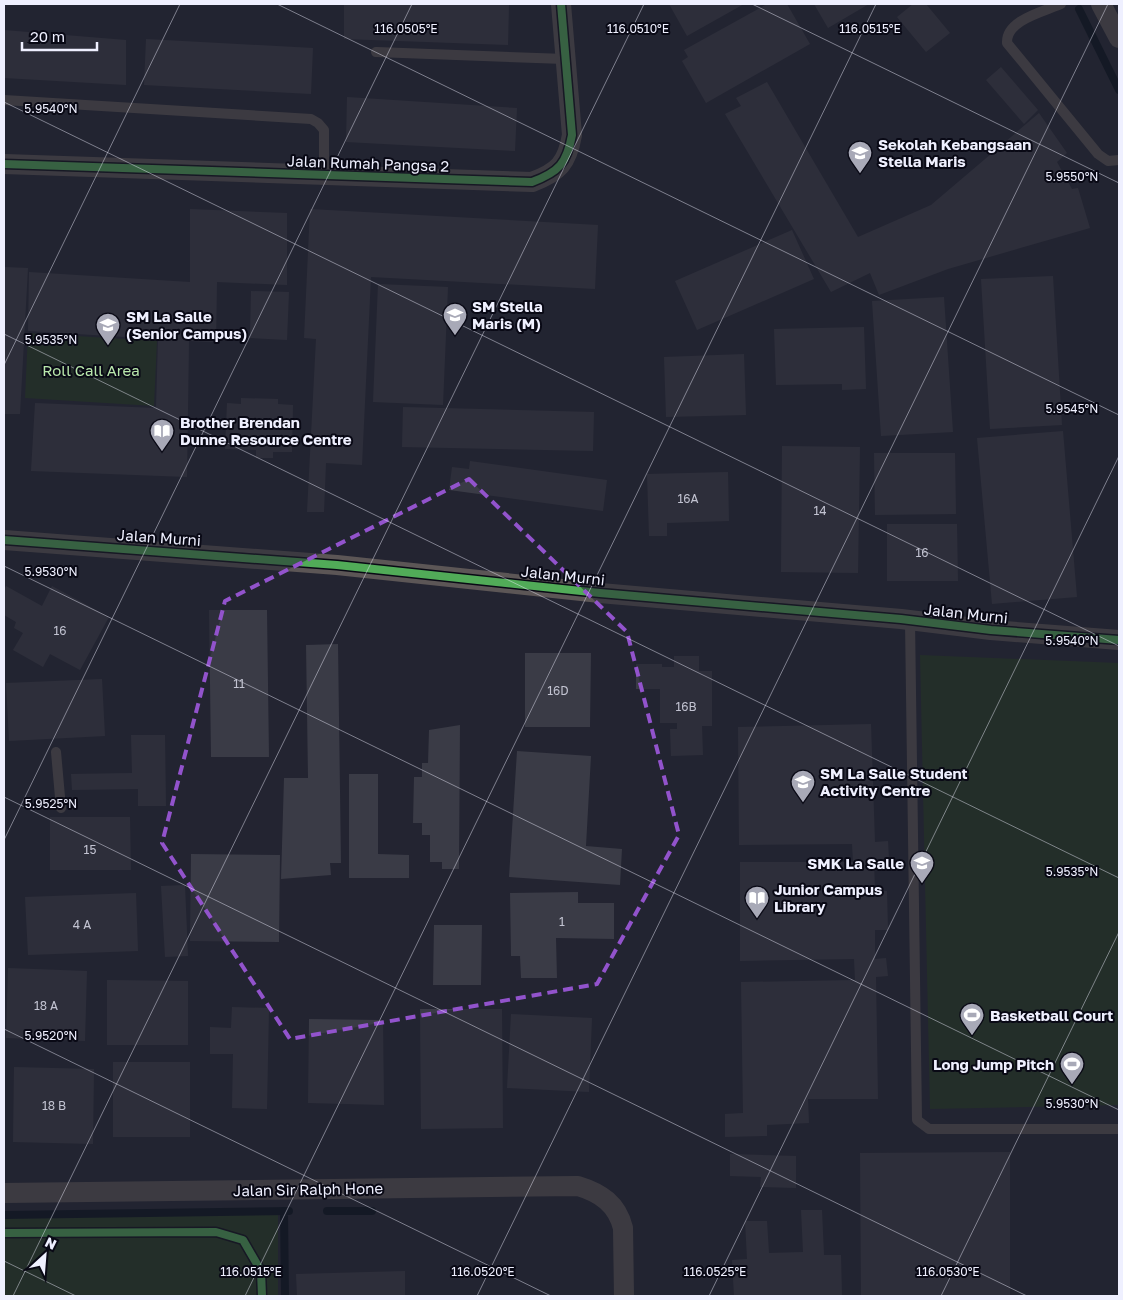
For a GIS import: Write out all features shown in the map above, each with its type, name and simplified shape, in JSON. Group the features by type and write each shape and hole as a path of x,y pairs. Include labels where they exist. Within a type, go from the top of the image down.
{"street":[{"name":"Jalan Rumah Pangsa 2","path":"4,164 532,182 548,176 560,166 569,154 572,135 561,4"},
{"path":"1101,4 1119,38"},
{"name":"Jalan Murni","path":"4,540 337,565 600,593 991,630 1119,640"},
{"name":"Jalan Sir Ralph Hone","path":"4,1193 578,1186 593,1190 609,1201 621,1218 623,1228 624,1296"}],"lane":[{"path":"1061,4 1012,26 1007,34 1007,43 1098,154 1108,161 1119,160"},
{"path":"376,52 565,59"},
{"path":"4,100 311,119 324,130 324,175"},
{"path":"910,621 917,1120 929,1129 1119,1130"},
{"path":"56,752 61,808"}],"highlighted area":[{"path":"469,479 627,632 679,835 597,984 290,1039 162,843 225,601"}],"green space":[{"name":"Roll Call Area","path":"28,333 157,341 154,406 25,398"},
{"path":"920,655 1119,663 1119,1105 930,1109"},
{"path":"278,1213 278,1296 4,1296 4,1216"}],"building":[{"path":"344,4 509,5 508,45 344,39"},
{"path":"669,4 744,4 687,36"},
{"path":"767,4 787,4 810,44 706,103 682,61 688,57 684,50"},
{"path":"814,4 869,4 828,28"},
{"path":"913,4 926,4 950,33 926,52 897,17"},
{"path":"4,30 126,40 126,85 4,78"},
{"path":"146,39 313,48 311,94 144,85"},
{"path":"1001,67 1038,110 1024,124 986,80"},
{"path":"767,82 858,237 931,205 1039,113 1067,153 1057,162 1072,189 1078,188 1090,228 948,269 879,295 870,273 831,292 725,114 741,106 736,98"},
{"path":"347,97 517,108 515,151 346,142"},
{"path":"190,209 287,213 287,285 217,282 216,342 189,341 187,477 31,471 35,403 156,408 158,339 28,331 29,272 190,282"},
{"path":"310,209 598,225 595,289 371,277 362,465 326,463 324,512 307,512 316,339 304,338"},
{"path":"792,230 814,279 697,330 675,281"},
{"path":"4,267 28,268 20,414 4,414"},
{"path":"1053,276 1062,425 990,429 981,279"},
{"path":"378,284 448,287 443,405 373,402"},
{"path":"251,291 289,292 287,340 250,338"},
{"path":"944,297 953,432 881,436 872,301"},
{"path":"864,327 866,389 842,390 842,384 776,385 774,329"},
{"path":"744,354 746,415 666,417 664,357"},
{"path":"241,398 278,399 278,404 293,405 292,452 273,452 273,458 256,458 256,450 225,449 227,403 241,404"},
{"path":"403,407 594,412 593,451 402,447"},
{"path":"1063,431 1077,597 992,604 977,438"},
{"path":"782,446 860,447 858,573 781,572"},
{"path":"874,453 955,453 956,514 875,515"},
{"path":"470,461 607,480 603,511 449,490 452,467 469,469"},
{"path":"728,472 729,521 667,523 667,536 649,536 647,474"},
{"path":"887,524 957,524 958,581 887,581"},
{"path":"6,586 42,606 52,586 109,617 80,670 50,654 43,667 13,650 23,633 14,628 16,622 4,615 4,590"},
{"path":"209,610 267,610 269,757 211,757"},
{"path":"338,644 341,863 330,863 331,875 281,879 284,778 308,778 306,645"},
{"path":"525,653 591,653 590,727 525,727"},
{"path":"674,656 699,656 699,671 712,671 712,726 702,726 703,755 671,756 670,729 677,729 677,723 660,723 660,689 636,689 636,664 662,664 662,667 674,667"},
{"path":"102,679 105,736 9,741 6,683"},
{"path":"871,724 875,842 888,841 889,859 874,859 875,891 887,891 888,930 875,930 875,959 886,958 888,976 876,977 878,1099 808,1099 809,1123 767,1125 767,1136 725,1137 725,1114 743,1113 741,982 855,980 854,959 740,961 740,862 853,862 852,844 739,845 738,727"},
{"path":"460,725 459,869 442,869 442,862 430,862 430,835 422,835 422,823 413,823 414,777 422,777 422,763 428,763 429,730"},
{"path":"131,735 165,735 166,806 138,806 138,789 72,790 71,774 132,773"},
{"path":"517,751 591,756 586,846 622,849 620,885 509,877"},
{"path":"349,774 378,774 378,854 409,855 409,878 349,878"},
{"path":"50,817 130,817 131,870 50,870"},
{"path":"191,854 280,855 279,942 190,941"},
{"path":"185,885 188,956 165,957 161,886"},
{"path":"578,892 578,903 614,903 614,939 556,938 557,978 521,978 520,956 511,956 510,893"},
{"path":"136,893 138,951 28,955 25,897"},
{"path":"434,925 482,925 481,985 433,985"},
{"path":"8,968 87,971 85,1041 6,1038"},
{"path":"107,980 188,981 188,1045 107,1045"},
{"path":"232,1007 269,1008 267,1109 232,1108 233,1054 210,1054 210,1027 231,1028"},
{"path":"420,1009 502,1009 503,1128 421,1129"},
{"path":"511,1014 592,1018 589,1092 507,1088"},
{"path":"309,1019 383,1020 384,1105 308,1103"},
{"path":"113,1062 190,1062 190,1137 113,1137"},
{"path":"14,1067 94,1069 93,1144 13,1142"},
{"path":"1010,1152 1010,1296 861,1296 860,1153"},
{"path":"730,1154 796,1156 796,1188 760,1187 761,1177 730,1176"},
{"path":"801,1210 822,1210 824,1255 841,1255 842,1296 734,1296 732,1260 747,1259 745,1221 767,1221 769,1253 803,1252"},
{"path":"405,1271 405,1296 297,1296 296,1274"}],"waterway":[{"path":"1079,9 1119,90"},
{"path":"284,1211 285,1296"},
{"path":"4,1215 289,1211"},
{"path":"327,1211 372,1211"}],"cycle path":[{"path":"4,164 532,182 549,174 560,165 567,153 572,135 561,4"},
{"path":"4,540 337,565 600,593 901,619 991,630 1119,640"},
{"path":"4,1233 216,1232 243,1240 261,1271 262,1296"}],"place":[{"name":"Sekolah Kebangsaan Stella Maris","path":"860,174"},
{"name":"SM Stella Maris (M)","path":"455,336"},
{"name":"SM La Salle (Senior Campus)","path":"108,346"},
{"name":"Brother Brendan Dunne Resource Centre","path":"162,452"},
{"name":"SM La Salle Student Activity Centre","path":"803,803"},
{"name":"SMK La Salle","path":"922,884"},
{"name":"Junior Campus Library","path":"757,919"},
{"name":"Basketball Court","path":"972,1036"},
{"name":"Long Jump Pitch","path":"1072,1085"}]}
